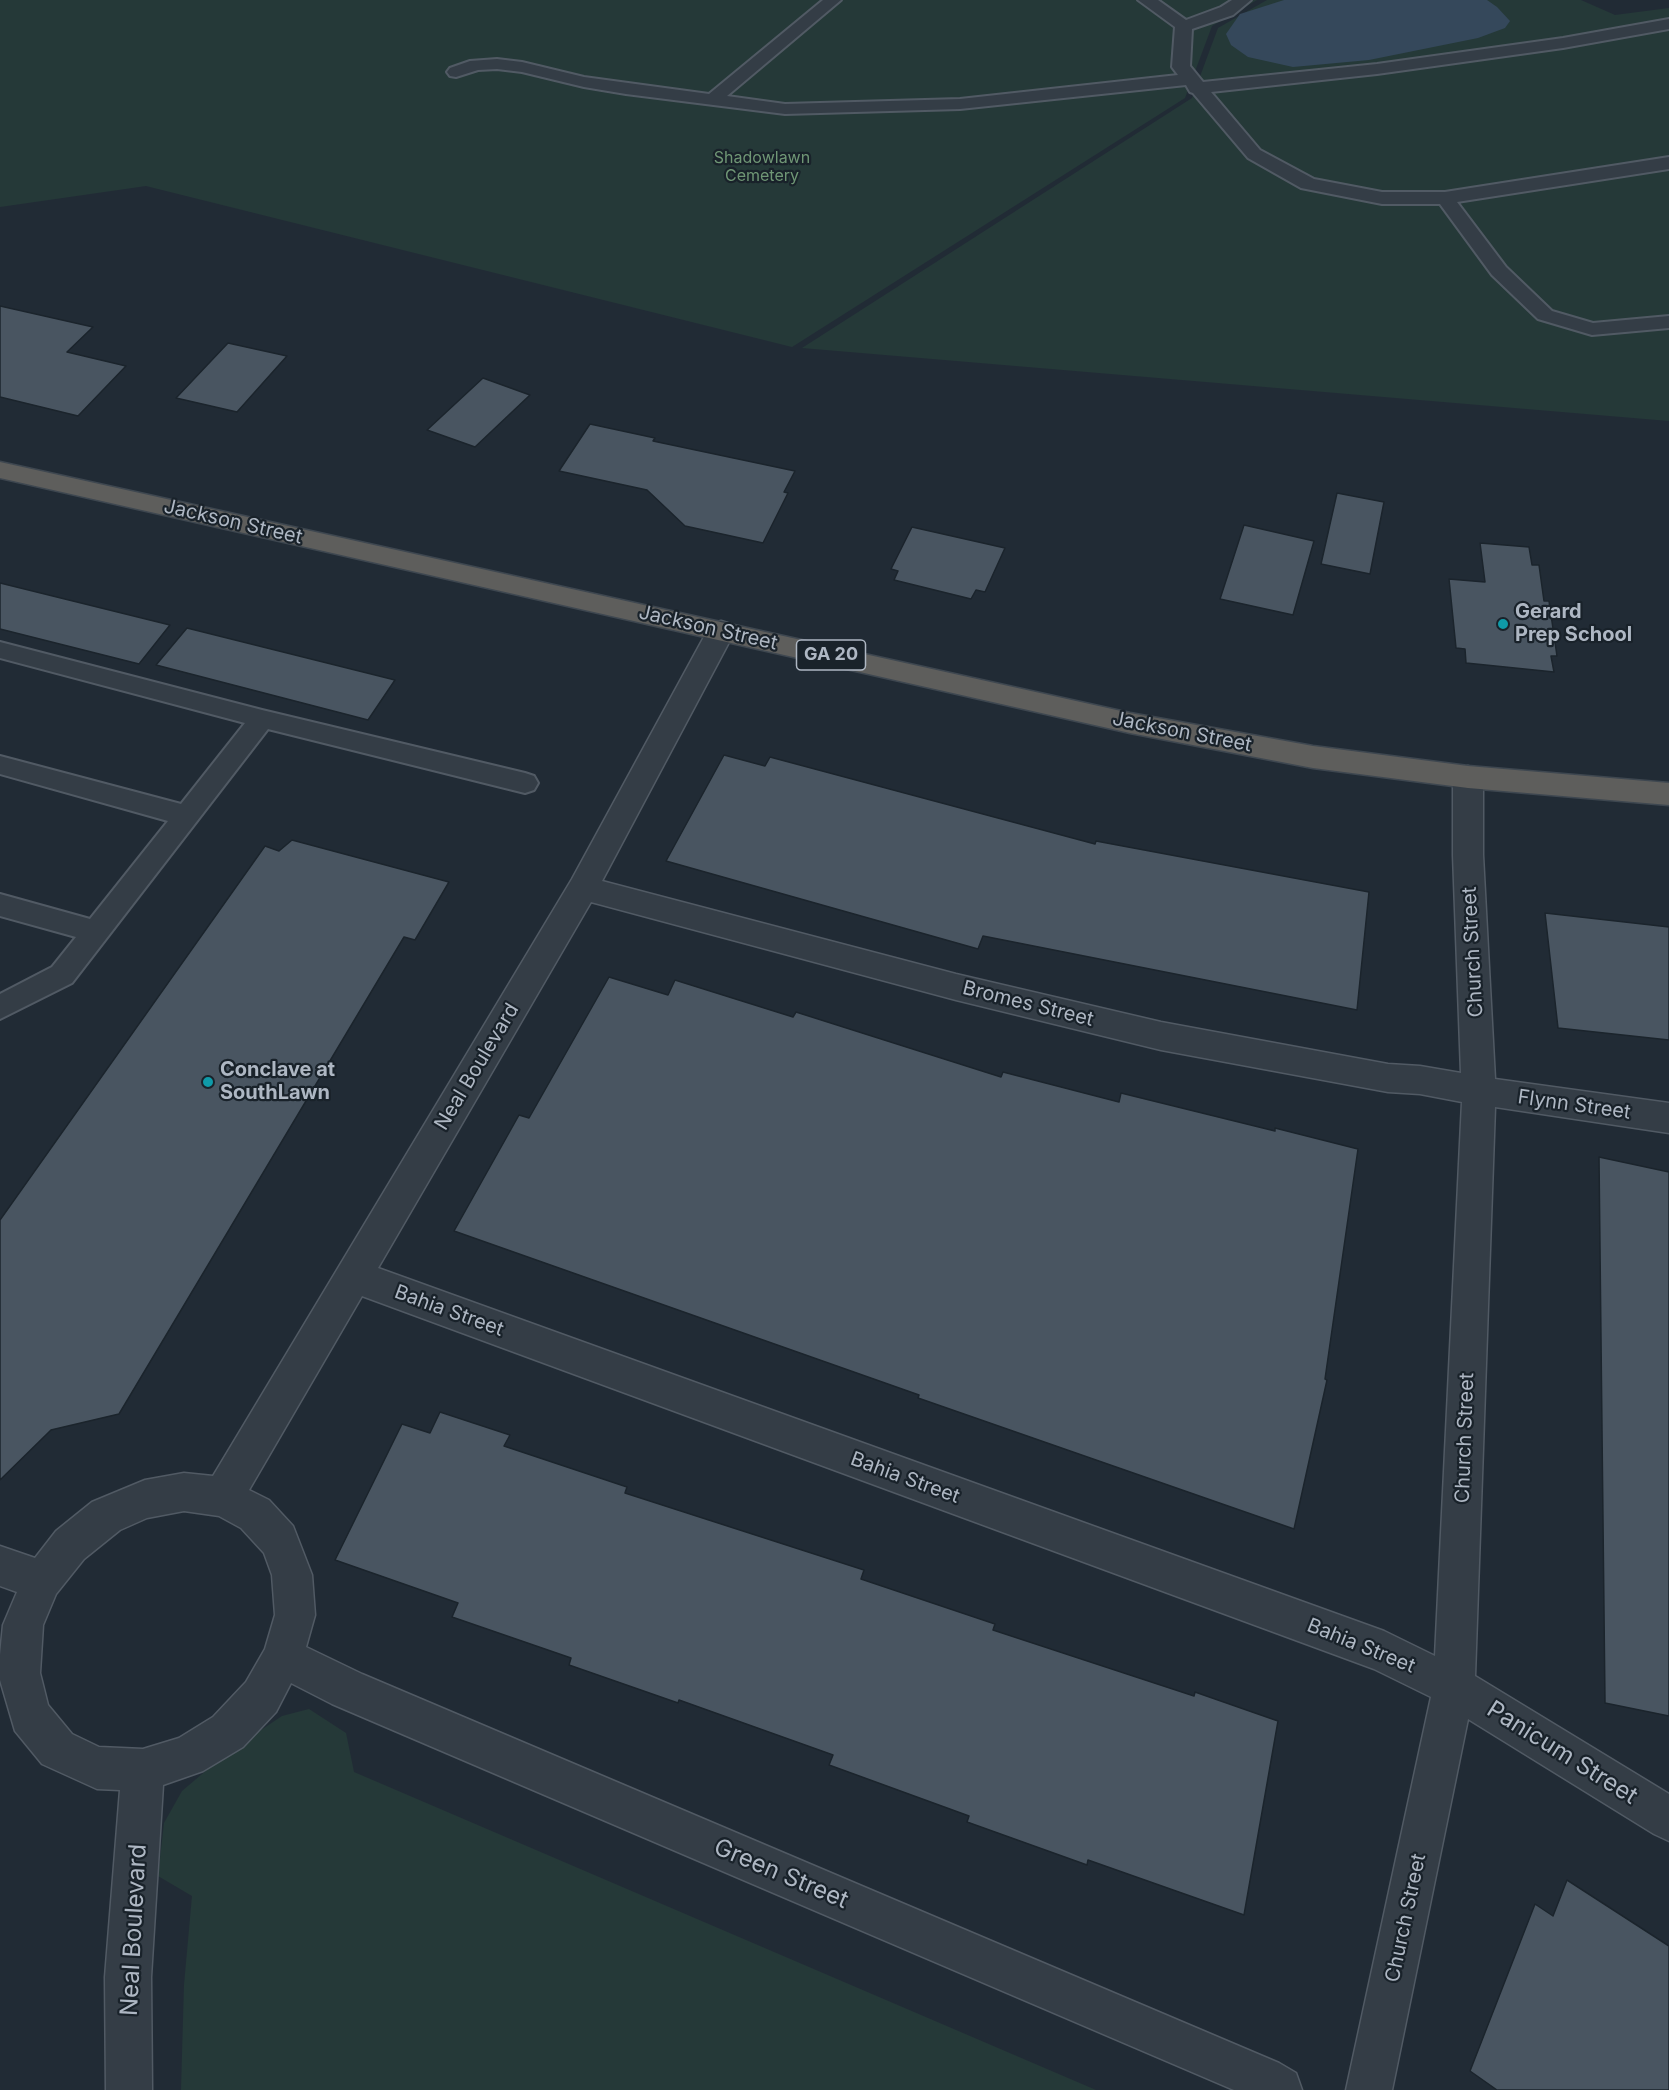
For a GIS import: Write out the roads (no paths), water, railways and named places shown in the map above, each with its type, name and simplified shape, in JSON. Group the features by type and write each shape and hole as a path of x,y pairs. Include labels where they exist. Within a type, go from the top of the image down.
{"highway":[{"name":"Jackson Street","path":"0,470 1130,723 1313,757 1468,777 1669,794"}],"street":[{"name":"Neal Boulevard","path":"223,1497 583,888 721,631"},
{"name":"Church Street","path":"1369,2090 1454,1687 1479,1092 1468,855 1468,777"},
{"name":"Bromes Street","path":"583,888 956,987 1161,1036 1388,1078 1420,1080 1479,1092"},
{"name":"Flynn Street","path":"1479,1092 1669,1118"},
{"name":"Bahia Street","path":"353,1276 1384,1652 1454,1687"},
{"path":"184,1492 223,1497 255,1514 279,1540 292,1575 295,1615 283,1657 261,1697 228,1732 188,1756 143,1770 97,1768 57,1749 30,1716 19,1673 23,1625 42,1580 70,1545 106,1516 145,1499 184,1492"},
{"path":"0,1566 42,1580"},
{"name":"Green Street","path":"283,1657 347,1689 1263,2079 1279,2090"},
{"name":"Panicum Street","path":"1454,1687 1669,1819"},
{"name":"Neal Boulevard","path":"129,2090 128,1977 143,1770"}],"lane":[{"path":"711,101 833,0"},
{"path":"1146,0 1184,26"},
{"path":"1184,26 1227,11 1243,0"},
{"path":"456,72 476,65 522,67 584,82 711,101 785,109 960,104 1389,68 1563,43 1669,24"},
{"path":"1184,26 1185,37 1180,53 1180,67 1192,83 1254,154 1308,184 1382,198 1445,198 1669,163"},
{"path":"1445,198 1499,270 1545,315 1592,329 1669,322"},
{"path":"0,650 262,719 525,783"},
{"path":"0,1007 62,975 262,719"},
{"path":"0,765 187,816"},
{"path":"0,905 96,932"}],"water":[{"path":"1284,0 1487,0 1510,21 1505,28 1478,38 1369,60 1293,67 1248,57 1231,45 1226,34 1240,14"}],"place":[{"name":"Gerard Prep School","path":"1503,624"},
{"name":"Conclave at SouthLawn","path":"208,1082"}],"park label":[{"name":"Shadowlawn Cemetery","path":"762,167"}]}
